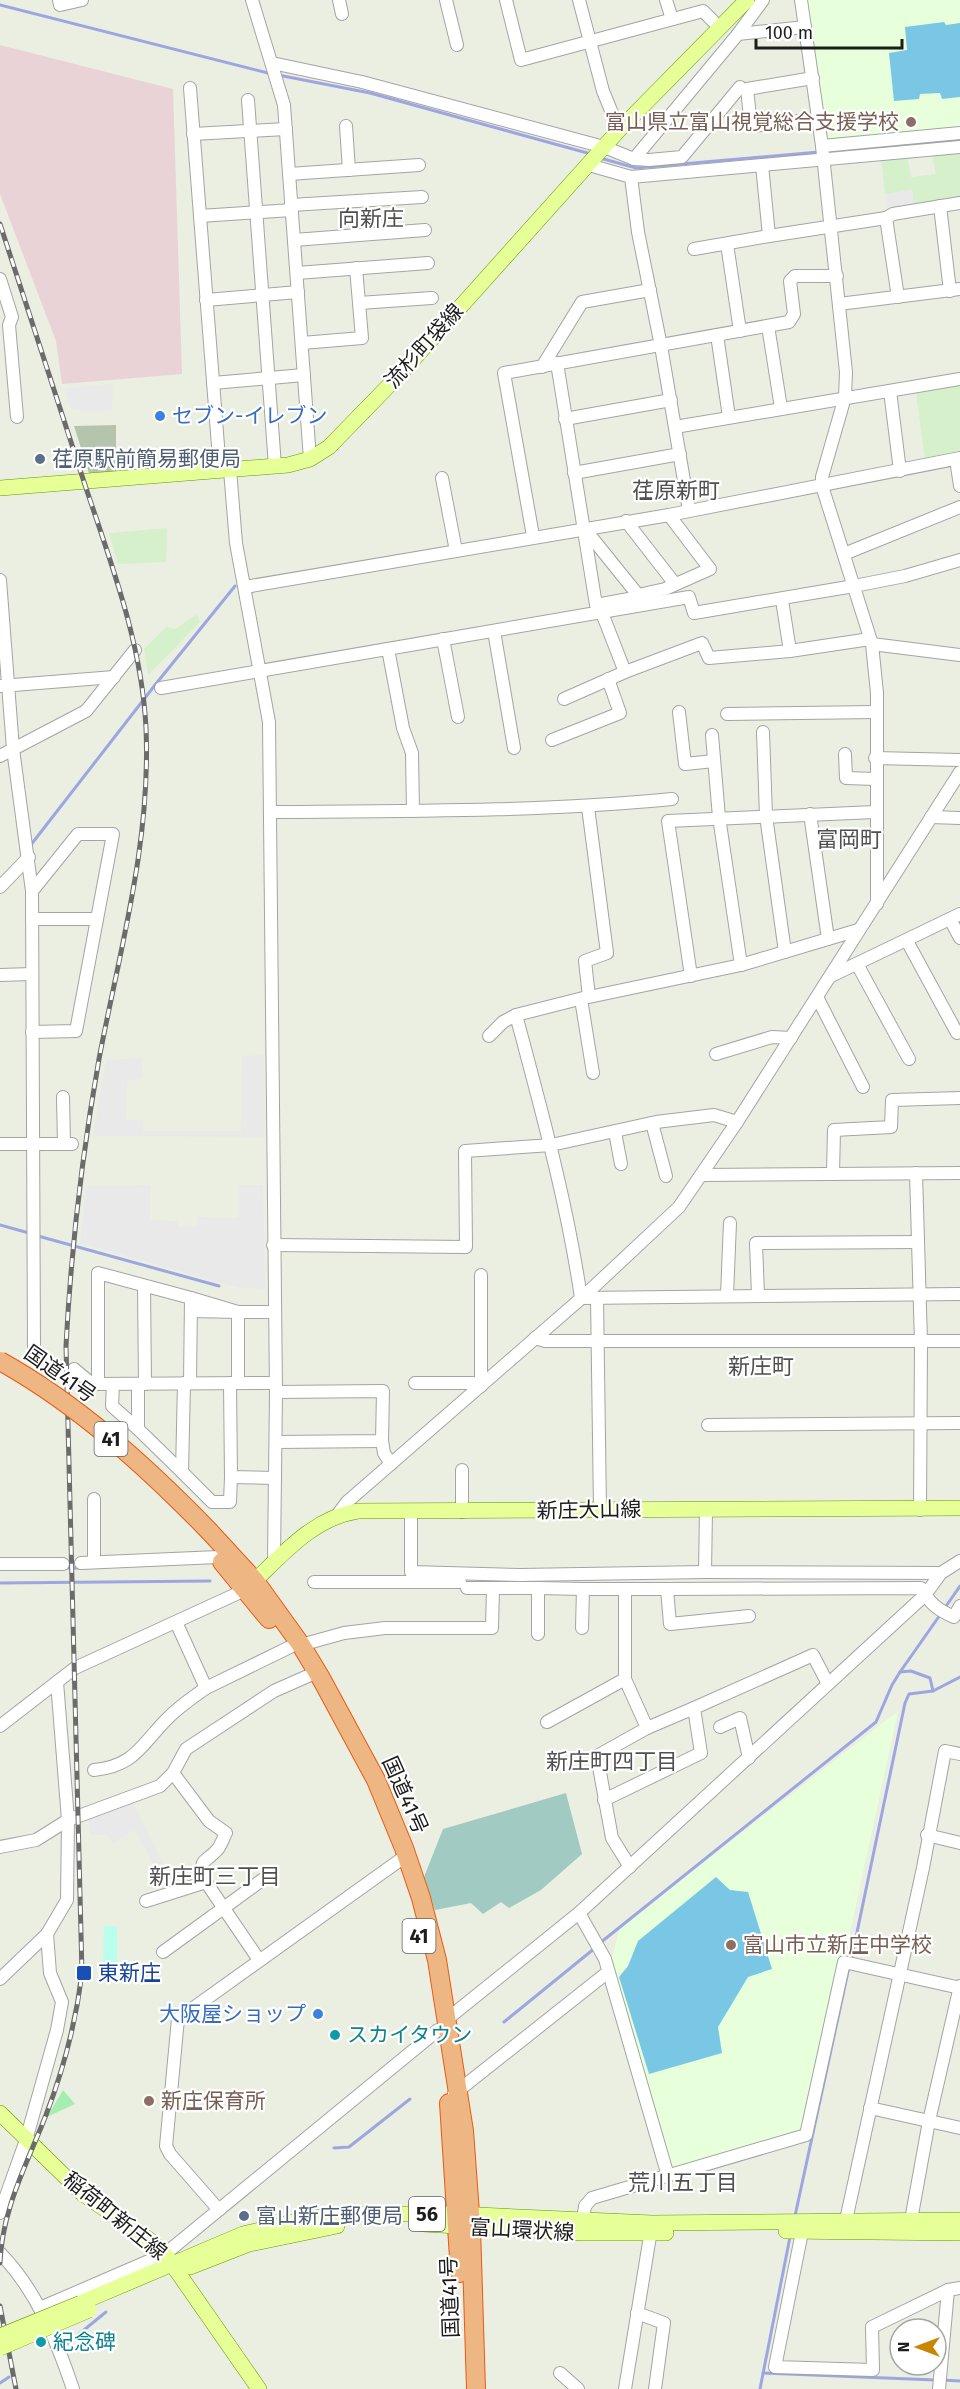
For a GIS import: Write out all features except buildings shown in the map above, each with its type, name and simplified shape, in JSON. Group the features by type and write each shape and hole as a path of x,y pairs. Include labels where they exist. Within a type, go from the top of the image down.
{"highway":[{"name":"国道41号","path":"0,1361 60,1400 117,1444 168,1489 250,1585 295,1646 376,1780 403,1861 425,1962 442,2025 453,2094 476,2389"},
{"name":"国道41号","path":"0,1372 54,1408 111,1451 207,1536 218,1557 250,1585"},
{"name":"国道41号","path":"295,1646 308,1676 366,1784 403,1861"},
{"name":"国道41号","path":"463,2220 465,2389"}],"main road":[{"name":"流杉町袋線","path":"0,488 225,471 275,466 310,459 328,447 402,372 619,130 718,26 747,0"},
{"name":"新庄大山線","path":"338,1514 600,1509 920,1510 960,1508"},
{"path":"250,1585 274,1559 338,1514"},
{"name":"稲荷町新庄線","path":"0,2113 84,2193 151,2241 171,2263 259,2389"},
{"name":"富山環状線","path":"463,2220 582,2233 651,2228 794,2227 960,2233"},
{"name":"富山環状線","path":"0,2348 171,2263 318,2228 358,2223 583,2220 651,2228"},
{"name":"富山環状線","path":"794,2227 846,2220 960,2220"},
{"name":"富山環状線","path":"0,2336 87,2306"}],"street":[{"path":"58,0 60,6 82,0"},
{"path":"252,0 284,105 310,459"},
{"path":"339,0 342,14"},
{"path":"446,0 457,45"},
{"path":"506,0 521,60 703,11 718,26"},
{"path":"579,0 603,91 619,130"},
{"path":"666,0 672,19"},
{"path":"634,159 738,34 763,0"},
{"path":"801,0 819,119 846,372 845,397 822,477 822,486 871,641 876,712 877,904"},
{"path":"738,34 805,27"},
{"path":"272,63 362,82 634,159 649,160 682,157 740,87"},
{"path":"813,78 747,89 751,126 819,119"},
{"path":"190,88 213,383 236,543 269,722 276,1387 274,1559"},
{"path":"248,100 275,466"},
{"path":"346,126 349,170"},
{"path":"193,134 286,129"},
{"path":"822,146 960,133"},
{"path":"590,165 631,177 960,147"},
{"path":"289,174 419,165"},
{"path":"762,165 769,236"},
{"path":"631,177 638,232 671,400 689,510"},
{"path":"200,216 422,196"},
{"path":"694,249 832,228 886,218 893,213 960,203"},
{"path":"839,304 955,290 940,206"},
{"path":"886,218 898,297"},
{"path":"294,240 425,230"},
{"path":"727,244 740,331"},
{"path":"297,273 428,263"},
{"path":"302,343 362,338 356,268"},
{"path":"533,536 504,373 789,322 794,314 790,281 795,276 837,276"},
{"path":"0,279 12,316 5,326 16,417"},
{"path":"542,367 582,302 650,291"},
{"path":"206,300 298,292"},
{"path":"359,303 432,298"},
{"path":"768,326 781,408"},
{"path":"717,335 729,417"},
{"path":"557,363 583,527 599,610 625,672"},
{"path":"213,383 304,375"},
{"path":"675,427 960,379"},
{"path":"890,391 900,471"},
{"path":"565,418 671,400"},
{"path":"574,473 680,454"},
{"path":"245,587 669,514 958,458 960,486"},
{"path":"442,478 456,551"},
{"path":"844,554 960,507"},
{"path":"599,610 675,584 710,569 669,514"},
{"path":"626,521 675,584"},
{"path":"583,527 638,595"},
{"path":"161,688 494,631 599,610 689,597 694,613 782,600 904,576 960,560"},
{"path":"0,580 6,729 13,749 32,891 34,1350"},
{"path":"782,600 790,651"},
{"path":"494,631 514,748"},
{"path":"443,639 458,717"},
{"path":"564,699 625,672 702,644 709,658 871,641 960,655"},
{"path":"388,649 404,728 412,753 413,811"},
{"path":"0,756 86,711 135,650"},
{"path":"4,686 114,677"},
{"path":"552,740 620,713 608,680"},
{"path":"679,712 685,764 714,761"},
{"path":"727,714 876,712"},
{"path":"764,732 766,816 785,952"},
{"path":"712,735 718,817 741,965"},
{"path":"845,754 846,778 875,778"},
{"path":"875,758 960,760"},
{"path":"338,1514 347,1502 581,1298 679,1207 737,1122 960,772"},
{"path":"271,812 588,807 672,799"},
{"path":"588,807 607,953 585,961 585,998 593,1073"},
{"path":"691,976 668,821 718,817 875,812"},
{"path":"810,814 828,939"},
{"path":"931,817 960,818"},
{"path":"32,891 78,834 113,834 76,1031 32,1032"},
{"path":"0,887 29,856"},
{"path":"830,976 955,916 960,938"},
{"path":"32,919 97,919"},
{"path":"489,1036 503,1022 516,1015 741,965 858,930"},
{"path":"907,941 957,1033"},
{"path":"857,964 909,1059"},
{"path":"0,975 32,974"},
{"path":"817,997 863,1087"},
{"path":"516,1015 551,1145 574,1245 581,1298"},
{"path":"716,1053 772,1037 791,1038"},
{"path":"0,1144 68,1144 63,1097"},
{"path":"833,1174 834,1130 891,1127 892,1100 960,1098"},
{"path":"273,1245 466,1246 465,1151 551,1145 652,1123 714,1115 737,1122"},
{"path":"652,1123 666,1176"},
{"path":"615,1132 621,1164"},
{"path":"916,1173 921,1342 920,1510"},
{"path":"702,1175 960,1173"},
{"path":"727,1295 730,1223"},
{"path":"758,1295 756,1243 918,1242"},
{"path":"98,1384 98,1273 144,1286 191,1305 238,1312 274,1312"},
{"path":"481,1275 481,1386"},
{"path":"138,1429 142,1384 144,1286"},
{"path":"581,1298 960,1294"},
{"path":"597,1298 600,1509"},
{"path":"183,1472 191,1305"},
{"path":"113,1384 112,1406 212,1502 230,1502 238,1312"},
{"path":"535,1338 597,1341 960,1341"},
{"path":"74,1369 92,1384 234,1383 383,1391 382,1441 384,1453 391,1464"},
{"path":"415,1383 473,1383 481,1386"},
{"path":"708,1425 960,1423"},
{"path":"276,1442 382,1441"},
{"path":"462,1470 462,1512"},
{"path":"231,1477 275,1478"},
{"path":"93,1499 94,1562"},
{"path":"705,1572 706,1510"},
{"path":"411,1512 411,1572"},
{"path":"81,1563 218,1557"},
{"path":"40,2308 171,2263 219,2210 579,1913 828,1684 928,1600 941,1573 960,1561"},
{"path":"0,1564 63,1564"},
{"path":"400,1582 411,1572 520,1575 705,1572 941,1573"},
{"path":"314,1582 400,1582 493,1588 583,1589 921,1588 928,1600 954,1617 960,1606"},
{"path":"0,1725 87,1662 176,1622 250,1585"},
{"path":"94,1770 113,1768 128,1761 168,1718 206,1688 295,1646 344,1633 385,1628 492,1628 493,1588"},
{"path":"538,1588 538,1634"},
{"path":"582,1628 583,1589"},
{"path":"625,1589 625,1679 647,1728"},
{"path":"667,1589 670,1624 749,1616"},
{"path":"176,1622 206,1688"},
{"path":"630,1867 612,1838 597,1756 647,1728 813,1655 828,1684"},
{"path":"0,1847 36,1840 68,1820 160,1786 173,1773 186,1749 274,1691 308,1676"},
{"path":"547,1722 625,1679"},
{"path":"0,1979 47,1934 67,1900 68,1820 57,1682"},
{"path":"604,1800 701,1753 694,1708"},
{"path":"720,1727 740,1718 749,1758"},
{"path":"846,2220 923,1868 927,1835 945,1750 960,1754"},
{"path":"173,1773 209,1821 226,1833 217,1850 203,1860 201,1867 206,1882 259,1960"},
{"path":"927,1835 960,1843"},
{"path":"219,2210 170,2154 166,2146 178,2019 342,1899 353,1899 403,1861"},
{"path":"163,1952 262,1880"},
{"path":"146,1901 206,1882"},
{"path":"579,1913 605,1959 668,2176"},
{"path":"0,2213 26,2140 57,2030 62,2001 50,1973 47,1934"},
{"path":"583,2220 585,2206 592,2198 806,2135 844,1962 960,1987 929,2121 911,2220"},
{"path":"453,2094 608,1972"},
{"path":"870,2108 960,2128"},
{"path":"794,2227 775,2367 873,2370 872,2327 954,2289"},
{"path":"625,2389 651,2228"},
{"path":"0,2253 21,2274 40,2308 62,2355 73,2389"},
{"path":"939,2389 954,2289"},
{"path":"638,2313 664,2323 655,2389"},
{"path":"560,2373 578,2389"}],"shaded area":[{"path":"806,0 960,0 960,129 827,142"},
{"path":"944,22 946,25 960,23 960,97 942,99 940,93 920,94 919,99 894,101 889,53 907,50 905,27"},
{"path":"0,45 173,89 182,374 62,384 56,341 0,194"},
{"path":"960,151 960,196 914,205 912,190 885,194 881,159 907,156 911,177 936,174 932,154"},
{"path":"912,190 914,205 887,210 885,194"},
{"path":"113,384 112,411 71,410 64,389"},
{"path":"960,385 960,453 925,460 916,392"},
{"path":"116,425 116,472 89,473 74,426"},
{"path":"167,528 166,562 118,564 109,533"},
{"path":"197,614 200,622 148,675 144,649 166,627 175,629"},
{"path":"264,1055 265,1137 93,1136 106,1060 142,1058 142,1079 127,1081 126,1120 143,1120 143,1131 241,1131 242,1056"},
{"path":"150,1185 150,1220 177,1221 178,1227 197,1226 198,1217 238,1218 239,1185 263,1185 265,1289 239,1288 80,1243 87,1186"},
{"name":"富山市立新庄中学校","path":"898,1711 806,2135 670,2174 608,1972 620,1928"},
{"path":"566,1793 582,1854 541,1890 509,1908 501,1902 483,1914 471,1903 435,1910 424,1877 443,1829"},
{"path":"132,1802 163,1863 155,1865 134,1830 113,1843 107,1835 90,1835 88,1817"},
{"path":"716,1877 730,1890 748,1892 772,1969 748,1977 718,2027 722,2053 649,2074 619,1977 628,1966 638,1941"},
{"path":"104,1926 117,1926 117,1962 103,1963"}],"green space":[{"path":"63,2090 75,2104 47,2117"}],"waterway":[{"path":"0,5 272,74"},
{"path":"278,75 370,93 591,154"},
{"path":"841,150 960,140"},
{"path":"600,158 636,168 819,152"},
{"path":"30,846 235,586"},
{"path":"0,1225 29,1233"},
{"path":"38,1236 219,1286"},
{"path":"66,1568 80,1568"},
{"path":"0,1583 210,1581"},
{"path":"944,1609 960,1586"},
{"path":"900,1672 940,1615"},
{"path":"600,1943 876,1722 900,1672 911,1671 930,1678 933,1691"},
{"path":"851,1961 905,1703 909,1694 933,1691 960,1677"},
{"path":"504,2022 595,1948"},
{"path":"795,2216 849,1967"},
{"path":"334,2148 349,2147 410,2099"},
{"path":"760,2389 790,2237"},
{"path":"63,2347 106,2312"},
{"path":"763,2373 935,2380"},
{"path":"0,2383 9,2377"},
{"path":"942,2380 960,2381"}],"railway":[{"path":"0,224 124,606 139,666 146,728 144,812 139,854 87,1131 74,1238 66,1346 82,1973 73,2027 64,2062 46,2115 10,2205 0,2263"},
{"path":"0,2306 16,2389"}],"place":[{"name":"富山県立富山視覚総合支援学校","path":"911,122"},
{"name":"セブン-イレブン","path":"160,416"},
{"name":"荏原駅前簡易郵便局","path":"40,459"},
{"name":"富山市立新庄中学校","path":"731,1945"},
{"name":"東新庄","path":"84,1973"},
{"name":"大阪屋ショップ","path":"318,2014"},
{"name":"スカイタウン","path":"335,2035"},
{"name":"新庄保育所","path":"149,2101"},
{"name":"富山新庄郵便局","path":"244,2216"},
{"name":"紀念碑","path":"41,2342"}],"district":[{"name":"向新庄","path":"371,218"},
{"name":"荏原新町","path":"676,490"},
{"name":"富岡町","path":"849,839"},
{"name":"新庄町","path":"761,1366"},
{"name":"新庄町四丁目","path":"612,1761"},
{"name":"新庄町三丁目","path":"215,1876"},
{"name":"荒川五丁目","path":"683,2182"}]}
